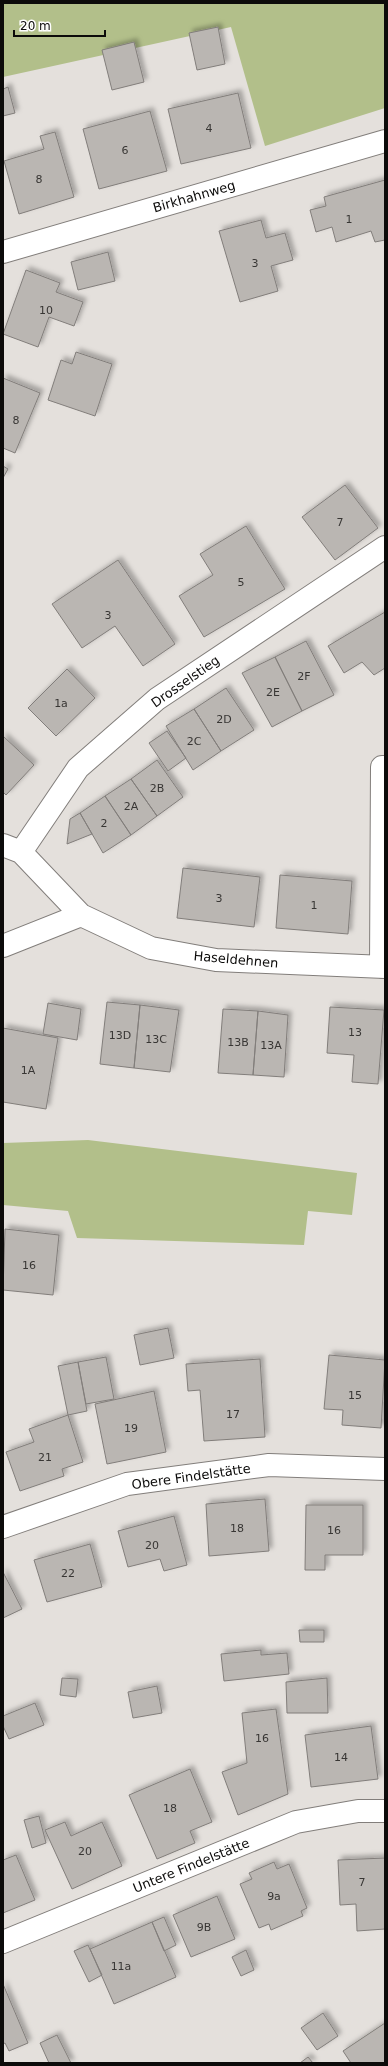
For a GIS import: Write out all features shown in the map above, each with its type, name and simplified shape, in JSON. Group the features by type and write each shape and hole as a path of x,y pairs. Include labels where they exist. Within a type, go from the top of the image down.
{"street":[{"name":"Birkhahnweg","path":"3,252 385,141"},
{"name":"Drosselstieg","path":"12,848 78,768 157,699 385,547"},
{"path":"383,967 382,767 385,767"},
{"name":"Haseldehnen","path":"12,848 81,915 151,948 216,960 383,967"},
{"path":"3,946 81,915"},
{"name":"Obere Findelstätte","path":"3,1527 127,1484 269,1465 385,1469"},
{"name":"Untere Findelstätte","path":"3,1942 296,1822 358,1811 385,1811"}],"green space":[{"path":"3,3 385,3 385,108 265,146 231,27 3,77"},
{"path":"88,1140 357,1173 352,1215 308,1211 304,1245 77,1238 68,1211 3,1205 3,1143"}],"building":[{"path":"218,27 225,64 197,70 189,33"},
{"path":"134,42 144,82 112,90 102,50"},
{"path":"8,87 15,113 3,116 3,89"},
{"path":"238,93 251,148 181,164 168,109"},
{"path":"150,111 167,171 99,189 83,129"},
{"path":"55,132 74,197 19,214 4,161 44,149 40,136"},
{"path":"385,180 385,240 375,242 371,231 336,242 332,227 316,232 310,210 326,206 324,197"},
{"path":"261,220 266,238 285,233 293,260 271,266 278,291 240,302 219,231"},
{"path":"108,252 115,281 78,290 71,262"},
{"path":"26,270 60,283 56,292 83,302 74,326 49,317 38,347 3,334"},
{"path":"76,352 112,364 95,416 48,400 61,360 72,364"},
{"path":"3,378 40,393 15,453 3,448"},
{"path":"3,466 8,469 3,478"},
{"path":"345,485 378,528 335,560 302,517"},
{"path":"246,526 285,589 204,637 179,596 213,575 200,554"},
{"path":"118,560 175,644 143,666 115,626 82,648 52,604"},
{"path":"385,612 385,668 374,675 362,662 344,673 328,646"},
{"path":"306,641 334,695 302,711 275,657"},
{"path":"275,657 302,711 272,727 242,673"},
{"path":"67,669 95,698 56,736 28,708"},
{"path":"226,688 254,730 221,751 194,709"},
{"path":"194,709 221,751 193,770 166,726"},
{"path":"167,731 186,758 168,771 149,743"},
{"path":"3,736 34,765 6,795 3,792"},
{"path":"157,760 183,797 157,816 131,779"},
{"path":"131,779 157,816 131,835 105,796"},
{"path":"105,796 131,835 103,853 80,813"},
{"path":"80,813 92,834 67,844 70,819"},
{"path":"183,868 260,877 254,927 177,918"},
{"path":"280,875 352,881 348,934 276,928"},
{"path":"107,1002 140,1005 134,1068 100,1064"},
{"path":"48,1003 81,1009 77,1040 43,1034"},
{"path":"140,1005 179,1010 170,1072 134,1068"},
{"path":"330,1007 384,1010 378,1084 352,1082 354,1055 327,1053"},
{"path":"223,1009 258,1011 253,1075 218,1073"},
{"path":"258,1011 288,1015 284,1077 253,1075"},
{"path":"3,1028 58,1038 46,1109 3,1102"},
{"path":"5,1229 59,1235 53,1295 3,1290"},
{"path":"168,1328 174,1358 140,1365 134,1335"},
{"path":"329,1355 385,1360 381,1428 342,1425 343,1410 324,1409"},
{"path":"106,1357 114,1399 86,1404 78,1362"},
{"path":"260,1359 265,1437 204,1441 200,1390 188,1391 186,1364"},
{"path":"78,1362 87,1411 68,1415 58,1366"},
{"path":"154,1391 166,1452 107,1464 95,1404"},
{"path":"68,1415 83,1462 62,1469 64,1476 20,1491 6,1452 34,1442 29,1429"},
{"path":"265,1499 269,1551 209,1556 206,1504"},
{"path":"306,1505 363,1505 363,1555 325,1555 325,1570 305,1570"},
{"path":"174,1516 187,1565 164,1571 160,1559 128,1567 118,1531"},
{"path":"90,1544 102,1587 47,1602 34,1560"},
{"path":"3,1572 22,1609 3,1618"},
{"path":"299,1630 324,1630 324,1642 300,1642"},
{"path":"261,1650 261,1655 287,1653 289,1674 224,1681 221,1654"},
{"path":"62,1678 78,1679 76,1697 60,1695"},
{"path":"327,1678 328,1713 287,1713 286,1682"},
{"path":"157,1686 162,1713 133,1718 128,1692"},
{"path":"35,1703 44,1725 9,1739 3,1726 3,1716"},
{"path":"276,1709 288,1794 238,1815 222,1772 247,1763 242,1713"},
{"path":"371,1726 378,1779 311,1787 305,1735"},
{"path":"190,1769 212,1822 190,1831 195,1843 157,1859 129,1795"},
{"path":"39,1816 46,1843 32,1848 24,1820"},
{"path":"65,1822 71,1836 102,1822 122,1866 72,1889 45,1830"},
{"path":"16,1855 35,1900 3,1913 3,1860"},
{"path":"385,1858 385,1929 357,1931 356,1904 340,1905 338,1860"},
{"path":"274,1862 277,1869 289,1864 307,1908 301,1911 303,1916 271,1930 269,1924 259,1928 240,1884 252,1879 249,1873"},
{"path":"217,1896 235,1939 191,1957 173,1915"},
{"path":"164,1917 176,1945 164,1951 152,1922"},
{"path":"152,1922 176,1977 114,2004 90,1949"},
{"path":"88,1945 102,1975 89,1982 74,1951"},
{"path":"246,1950 254,1970 241,1976 232,1957"},
{"path":"3,1984 28,2043 9,2051 5,2043 3,2044"},
{"path":"323,2013 338,2036 317,2050 301,2028"},
{"path":"385,2023 385,2063 351,2063 343,2051"},
{"path":"57,2035 71,2063 49,2063 40,2043"},
{"path":"308,2057 313,2063 300,2063"}]}
